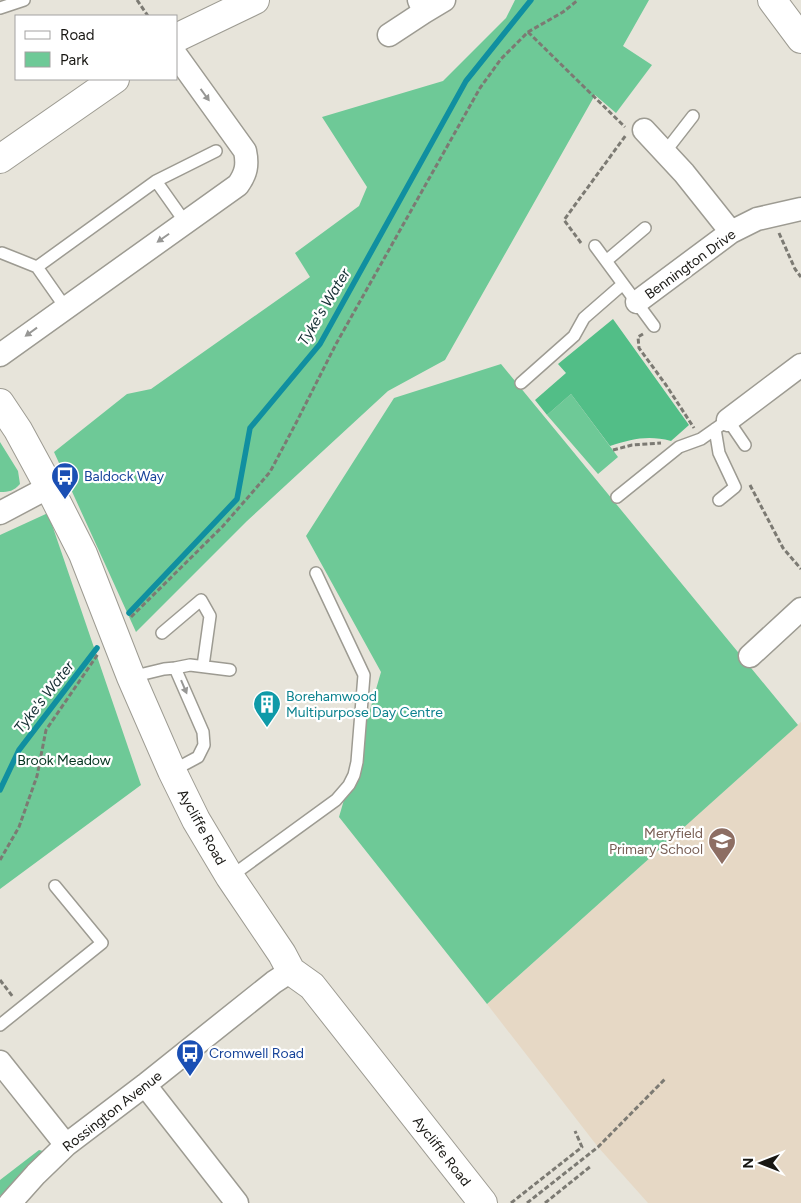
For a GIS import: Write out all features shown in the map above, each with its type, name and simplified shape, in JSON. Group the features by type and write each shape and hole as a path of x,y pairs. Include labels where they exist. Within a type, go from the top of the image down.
{"street":[{"path":"178,37 255,0"},
{"path":"388,35 422,6 444,0"},
{"path":"772,0 801,39"},
{"path":"0,355 238,185 247,169 245,152 178,58"},
{"path":"0,159 114,80"},
{"path":"638,130 665,152 731,232"},
{"name":"Bennington Drive","path":"637,302 731,232 756,219 801,209"},
{"path":"722,424 801,365"},
{"name":"Aycliffe Road","path":"0,403 18,430 49,486 82,554 172,771 196,820 230,877 282,954 291,971 312,986 483,1203"},
{"path":"0,513 49,486"},
{"path":"750,656 801,609"},
{"name":"Rossington Avenue","path":"10,1203 66,1145 145,1085 274,982 291,971"},
{"path":"0,1062 66,1145"},
{"path":"145,1085 237,1203"}],"lane":[{"path":"0,8 24,0"},
{"path":"665,152 693,116"},
{"path":"37,267 156,181 216,151"},
{"path":"156,181 185,222"},
{"path":"606,261 645,228"},
{"path":"594,246 654,326"},
{"path":"2,253 37,267 65,307"},
{"path":"521,383 574,336 584,318 623,284"},
{"path":"618,497 679,447 701,439 722,424"},
{"path":"722,424 745,445"},
{"path":"719,500 734,487 719,452 722,424"},
{"path":"230,877 336,800 349,785 355,772 359,750 364,675 316,573"},
{"path":"162,633 202,600 210,616 203,666"},
{"path":"132,677 190,665 230,670"},
{"path":"172,771 198,757 204,745 203,732 175,668"},
{"path":"0,1025 102,943 55,886"}],"path":[{"path":"137,0 147,15"},
{"path":"130,618 224,526 270,472 336,344 480,88 501,59 528,32 563,12 578,0"},
{"path":"528,32 628,129 638,130"},
{"path":"594,246 587,251 564,220 620,142 638,130"},
{"path":"772,216 795,269 801,277"},
{"path":"654,326 638,337 639,348 701,439"},
{"path":"613,450 654,442 672,444 679,447"},
{"path":"747,478 783,548 801,569"},
{"path":"0,860 19,827 37,776 46,730 97,655"},
{"path":"0,980 22,1008"},
{"path":"527,1203 598,1147 664,1079"},
{"path":"511,1203 582,1146 575,1131"},
{"path":"545,1203 592,1166"}],"shaded area":[{"name":"Meryfield Primary School","path":"801,722 801,1203 648,1203 598,1147 487,1004"}],"green space":[{"path":"515,0 649,0 623,46 652,65 616,113 595,95 445,360 388,391 247,521 136,632 54,452 127,394 151,389 310,277 295,253 359,206 367,187 322,117 443,81 506,18"},
{"path":"613,319 689,425 671,441 655,438 640,439 610,446 571,394 547,415 535,400 566,373 558,364"},
{"path":"501,364 798,725 487,1004 339,817 381,672 306,536 394,398"},
{"path":"571,394 618,457 598,474 547,415"},
{"path":"0,442 18,471 20,484 13,490 6,492 0,492"},
{"name":"Brook Meadow","path":"48,513 141,785 0,889 0,535"},
{"path":"39,1150 44,1153 3,1197 0,1195 0,1180"}],"waterway":[{"name":"Tyke's Water","path":"129,613 237,499 250,428 320,344 466,81 531,0"},
{"name":"Tyke's Water","path":"0,790 19,750 97,648"}],"place":[{"name":"Baldock Way","path":"65,500"},
{"name":"Borehamwood Multipurpose Day Centre","path":"267,728"},
{"name":"Meryfield Primary School","path":"722,865"},
{"name":"Cromwell Road","path":"190,1077"}]}
